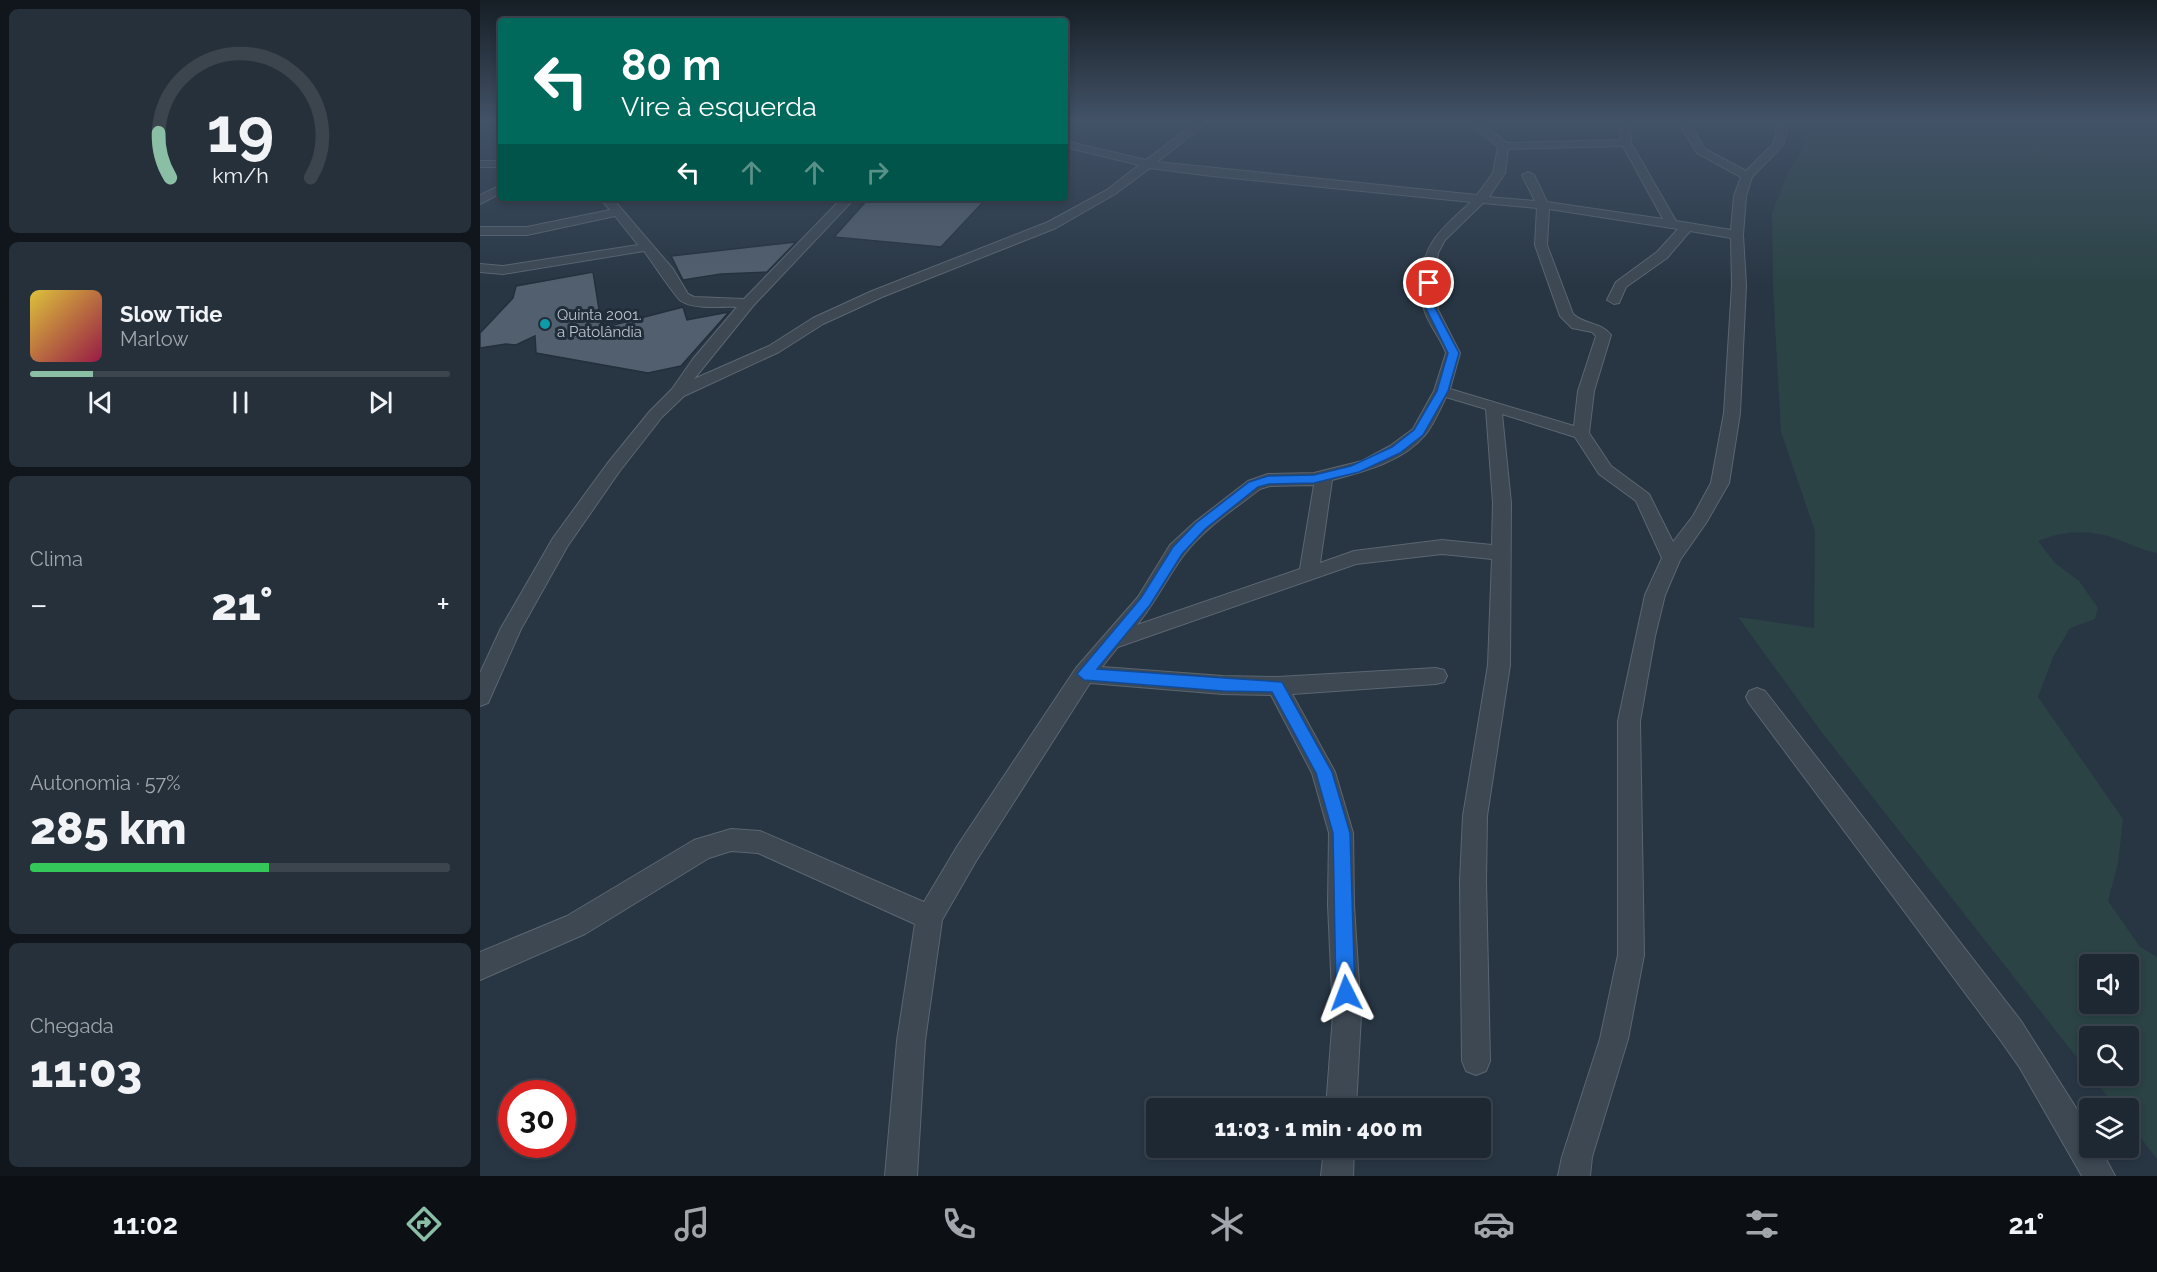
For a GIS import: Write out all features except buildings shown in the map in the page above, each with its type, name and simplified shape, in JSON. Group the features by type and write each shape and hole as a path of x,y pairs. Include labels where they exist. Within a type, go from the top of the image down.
{"street":[{"path":"677,394 774,349 818,321 877,294 1052,225 1110,192 1133,175"},
{"path":"1233,175 1543,206 1671,223 1737,235"},
{"path":"902,1176 911,1041 929,917 966,853 1084,674 1145,602 1177,550 1210,519 1254,485 1268,480 1324,477 1368,465 1396,450 1419,432 1442,391 1453,353 1430,306 1428,260 1443,231 1480,199 1498,175"},
{"path":"1528,175 1543,206 1541,245 1567,316 1577,325 1597,328 1604,335 1586,391 1581,433 1605,470 1643,498 1671,558"},
{"path":"1644,175 1671,223"},
{"path":"1574,1176 1577,1157 1614,1039 1632,955 1629,721 1645,636 1656,595 1671,558 1700,519 1720,483 1732,412 1739,285 1737,235 1740,196 1747,176"},
{"path":"480,200 498,190"},
{"path":"609,201 668,272 684,297 692,300 748,303"},
{"path":"480,697 511,628 560,543 612,468 656,414 677,394 698,362 748,303 846,201"},
{"path":"480,231 527,231 619,212"},
{"path":"1614,300 1616,288 1660,256 1687,226"},
{"path":"483,269 647,246"},
{"path":"1442,391 1494,409 1581,433"},
{"path":"1476,1061 1473,881 1475,816 1499,665 1502,492 1494,409"},
{"path":"1309,572 1324,477"},
{"path":"1114,641 1354,558 1404,549 1465,547 1501,553"},
{"path":"1084,674 1223,685 1277,686 1436,676"},
{"path":"1277,686 1323,772 1341,833 1341,905 1347,1015 1342,1098"},
{"path":"1757,697 2011,1031 2030,1058 2099,1176"},
{"path":"480,966 576,924 703,848 730,840 760,842 929,917"}],"green space":[{"path":"1787,175 2157,175 2157,553 2108,536 2081,532 2055,535 2038,541 2055,563 2079,581 2098,608 2095,619 2070,628 2053,657 2038,697 2123,819 2118,863 2108,901 2140,947 2157,957 2157,1159 2139,1136 2139,1098 2109,1098 2099,1086 2139,1086 2139,1026 2079,1026 2079,1060 1820,730 1738,617 1814,628 1815,531 1781,432 1773,289 1772,213"}],"place":[{"name":"Quinta 2001. a Patolândia","path":"545,324"}],"route":[{"path":"1346,993 1341,905 1341,833 1323,772 1277,686 1223,685 1084,674 1145,602 1177,550 1201,526 1254,485 1268,480 1314,479 1368,465 1396,450 1419,432 1428,420 1442,391 1453,353 1451,344 1435,320 1430,306 1429,283"}]}
